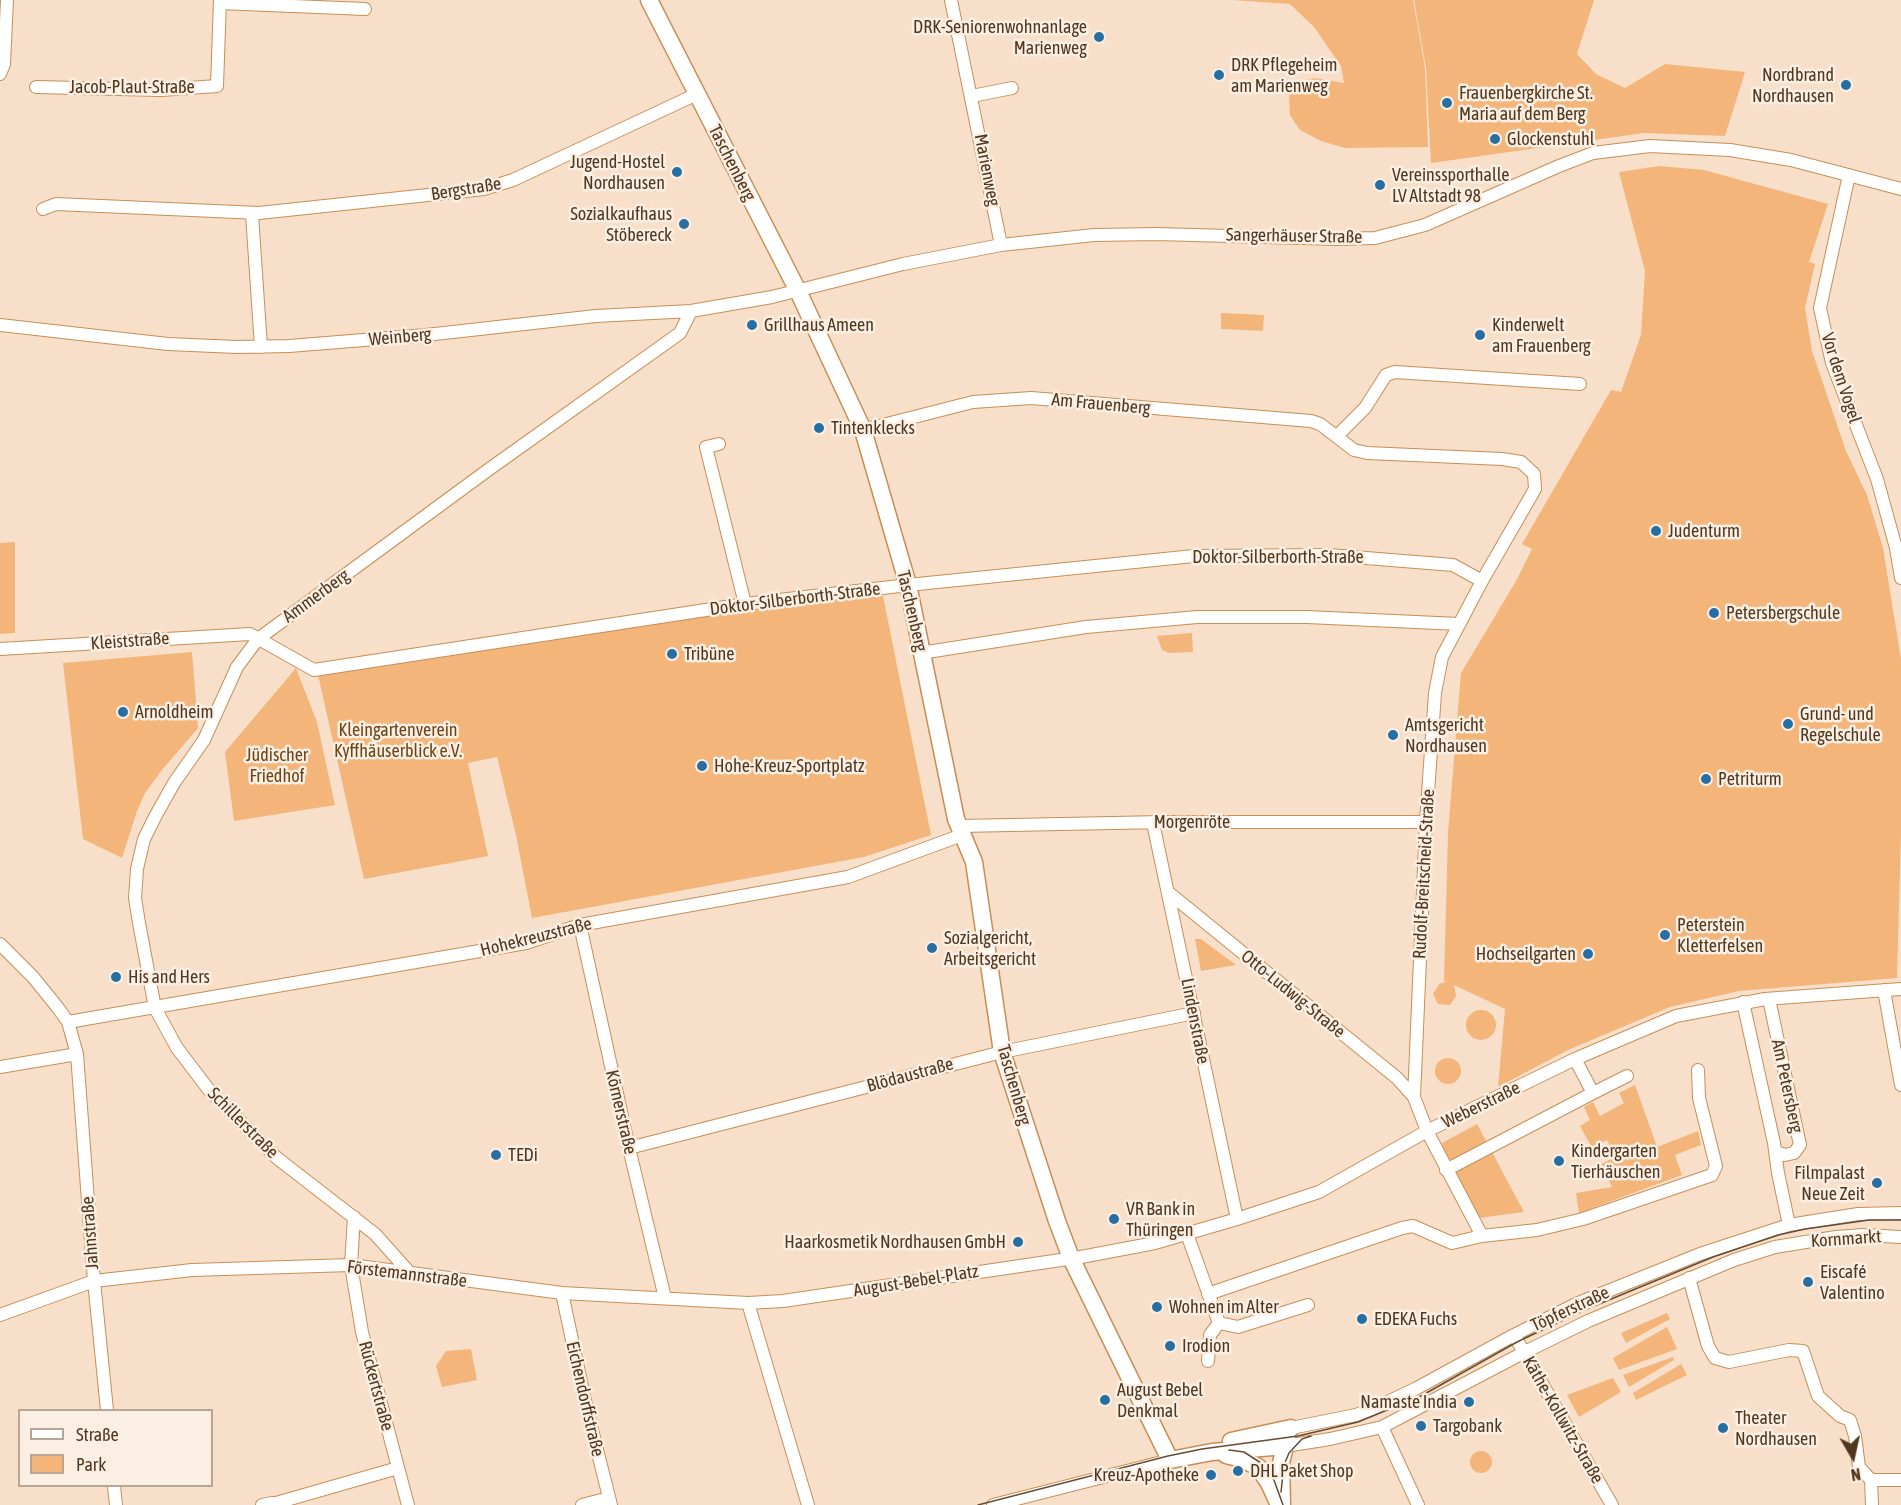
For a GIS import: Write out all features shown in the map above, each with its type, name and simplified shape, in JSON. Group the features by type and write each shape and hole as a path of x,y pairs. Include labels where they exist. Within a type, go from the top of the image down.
{"main road":[{"name":"Taschenberg","path":"649,0 798,291 863,430 908,585 960,831 974,862 1002,1052 1071,1258"},
{"path":"1071,1258 1170,1460 1213,1452 1285,1446"},
{"path":"1213,1452 1225,1443 1291,1428"},
{"path":"1280,1505 1281,1463 1291,1428"},
{"path":"1213,1452 1242,1458 1258,1467 1280,1505"}],"street":[{"path":"0,74 4,64 7,0"},
{"name":"Marienweg","path":"951,0 1001,245"},
{"name":"Jacob-Plaut-Straße","path":"36,87 161,90 217,86 220,2 365,9"},
{"path":"972,96 1012,88"},
{"name":"Bergstraße","path":"44,209 56,204 252,214 484,189 513,180 697,94"},
{"name":"Sangerhäuser Straße","path":"798,291 903,264 1001,245 1094,235 1376,238 1425,225 1593,153 1650,146 1730,150 1791,160 1901,189"},
{"name":"Vor dem Vogel","path":"1849,175 1820,308 1832,363 1877,479 1890,522 1901,578"},
{"path":"252,214 261,347"},
{"name":"Weinberg","path":"0,326 168,344 261,347 426,335 596,316 691,311 798,291"},
{"name":"Ammerberg","path":"155,1008 135,898 137,869 144,839 174,783 204,740 237,667 258,639 680,333 691,311"},
{"path":"1337,436 1365,408 1386,375 1395,372 1580,384"},
{"name":"Am Frauenberg","path":"863,430 973,402 1031,398 1311,421 1320,424 1337,436 1343,444 1367,453 1502,459 1521,462 1534,474 1535,489 1482,581"},
{"path":"719,444 706,447 745,604"},
{"name":"Doktor-Silberborth-Straße","path":"258,639 314,670 745,604 1194,556 1329,555 1453,565 1482,581"},
{"name":"Rudolf-Breitscheid-Straße","path":"1482,581 1442,657 1438,674 1426,822 1414,1097 1426,1131 1482,1236"},
{"path":"921,652 1086,627 1197,617 1325,617 1459,624"},
{"name":"Kleiststraße","path":"0,649 250,634 258,639"},
{"name":"Morgenröte","path":"960,831 1153,823 1426,822"},
{"name":"Lindenstraße","path":"1153,823 1237,1219"},
{"name":"Hohekreuzstraße","path":"68,1023 526,943 580,925 848,877 960,831"},
{"name":"Otto-Ludwig-Straße","path":"1169,893 1397,1078 1414,1097"},
{"name":"Körnerstraße","path":"580,925 665,1298"},
{"name":"Jahnstraße","path":"0,944 33,977 58,1008 68,1023 77,1054 94,1281 107,1409"},
{"name":"Weberstraße","path":"1071,1258 1155,1243 1319,1192 1426,1131 1575,1059 1677,1016 1743,1002 1901,989"},
{"path":"1884,990 1901,1085"},
{"name":"Am Petersberg","path":"1769,999 1800,1144 1794,1153 1785,1155 1776,1152"},
{"name":"Am Petersberg","path":"1743,1002 1776,1152 1789,1225"},
{"name":"Schillerstraße","path":"155,1008 177,1048 209,1090 277,1158 375,1234 409,1272"},
{"name":"Blödaustraße","path":"629,1148 1002,1052 1194,1013"},
{"path":"0,1067 77,1054"},
{"path":"1575,1059 1593,1093"},
{"path":"1208,1294 1402,1228 1413,1226 1452,1243 1482,1236 1537,1230 1583,1220 1712,1175 1716,1166 1697,1087 1698,1070"},
{"path":"1446,1170 1627,1076"},
{"name":"Kornmarkt","path":"1858,1214 1901,1213"},
{"name":"Töpferstraße","path":"1291,1428 1375,1408 1578,1304 1700,1254 1746,1237 1789,1225 1858,1214"},
{"path":"351,1265 354,1217"},
{"path":"1187,1234 1219,1323"},
{"name":"Kornmarkt","path":"1790,1244 1849,1236 1901,1237"},
{"name":"Töpferstraße","path":"1285,1446 1382,1427 1588,1321 1734,1260 1790,1244"},
{"name":"August-Bebel-Platz","path":"748,1303 783,1301 1071,1258"},
{"name":"Förstemannstraße","path":"0,1315 94,1281 192,1270 351,1265 562,1293 748,1303"},
{"name":"Rückertstraße","path":"351,1265 362,1332 408,1505"},
{"path":"1689,1278 1708,1346 1715,1358 1729,1362 1789,1350 1803,1351 1818,1396 1840,1416 1850,1420 1855,1436 1859,1467 1871,1480 1872,1505"},
{"name":"Eichendorffstraße","path":"562,1293 587,1410 610,1501"},
{"path":"748,1303 808,1505"},
{"path":"1219,1323 1238,1327 1308,1305"},
{"path":"1208,1361 1210,1335 1219,1323"},
{"name":"Käthe-Kollwitz-Straße","path":"1514,1335 1612,1505"},
{"path":"1382,1427 1418,1505"},
{"path":"993,1505 1170,1460"},
{"path":"270,1504 398,1468"},
{"path":"1871,1480 1901,1480"},
{"path":"114,1487 116,1505"},
{"path":"582,1505 610,1501"}],"green space":[{"path":"1232,0 1413,0 1425,68 1428,147 1345,148 1321,141 1300,130 1290,115 1289,95 1296,82 1315,78 1344,83 1341,66 1314,27 1290,4"},
{"path":"1414,0 1594,0 1577,54 1596,74 1625,88 1665,64 1745,72 1725,136 1644,133 1431,163 1426,68"},
{"path":"1659,166 1704,170 1828,204 1809,262 1815,264 1805,308 1812,351 1846,451 1867,495 1883,548 1901,659 1901,832 1897,978 1739,991 1670,1007 1568,1050 1498,1087 1505,1009 1454,985 1456,996 1450,1005 1438,1004 1433,994 1439,984 1446,982 1444,981 1448,833 1461,673 1516,581 1532,549 1522,544 1611,390 1621,392 1641,335 1645,271 1619,172"},
{"path":"1221,313 1264,315 1263,331 1221,329"},
{"path":"15,542 15,633 0,634 0,543"},
{"name":"Hohe-Kreuz-Sportplatz","path":"883,596 931,835 864,857 532,918 516,835 497,757 468,763 488,856 364,879 318,675 444,653 746,610"},
{"path":"1192,633 1193,652 1169,653 1162,650 1157,636"},
{"path":"192,652 198,728 145,793 122,858 83,839 63,663"},
{"name":"Jüdischer Friedhof","path":"296,668 317,722 335,805 234,821 225,752"},
{"path":"1195,939 1201,939 1236,965 1201,971"},
{"path":"1481,1010 1487,1011 1495,1019 1495,1031 1487,1039 1481,1040 1475,1039 1467,1031 1466,1025 1467,1019 1475,1011"},
{"path":"1448,1058 1457,1062 1461,1071 1457,1080 1448,1084 1439,1080 1435,1071 1439,1062"},
{"path":"1635,1085 1657,1147 1698,1131 1701,1145 1675,1155 1682,1175 1579,1213 1576,1193 1612,1187 1600,1165 1616,1156 1607,1140 1592,1148 1580,1126 1590,1120 1584,1107 1593,1102 1600,1116 1624,1103 1619,1093"},
{"path":"1477,1124 1524,1212 1479,1218 1448,1162 1442,1143"},
{"path":"1667,1313 1670,1319 1626,1343 1621,1333"},
{"path":"1667,1327 1677,1349 1619,1370 1613,1358"},
{"path":"471,1349 477,1380 442,1387 436,1366 446,1351"},
{"path":"1673,1357 1674,1360 1629,1387 1623,1375"},
{"path":"1681,1364 1687,1375 1636,1400 1633,1393"},
{"path":"1613,1378 1621,1392 1579,1417 1567,1395"},
{"path":"1481,1451 1489,1454 1492,1462 1489,1470 1481,1473 1473,1470 1470,1462 1473,1454"}],"tram line":[{"path":"978,1505 1168,1456 1298,1436 1358,1422 1421,1396 1517,1342 1582,1311 1713,1257 1778,1235 1805,1229 1869,1220 1901,1220"},
{"path":"1281,1492 1284,1465 1289,1453 1302,1439 1311,1436"},
{"path":"1229,1450 1244,1452 1261,1463 1274,1480 1283,1505"}],"place":[{"name":"DRK-Seniorenwohnanlage Marienweg","path":"1099,37"},
{"name":"DRK Pflegeheim am Marienweg","path":"1219,75"},
{"name":"Nordbrand Nordhausen","path":"1846,85"},
{"name":"Frauenbergkirche St. Maria auf dem Berg","path":"1447,103"},
{"name":"Glockenstuhl","path":"1495,139"},
{"name":"Jugend-Hostel Nordhausen","path":"677,172"},
{"name":"Vereinssporthalle LV Altstadt 98","path":"1380,185"},
{"name":"Sozialkaufhaus Stöbereck","path":"684,224"},
{"name":"Grillhaus Ameen","path":"752,325"},
{"name":"Kinderwelt am Frauenberg","path":"1480,335"},
{"name":"Tintenklecks","path":"819,428"},
{"name":"Judenturm","path":"1656,531"},
{"name":"Petersbergschule","path":"1714,613"},
{"name":"Tribüne","path":"672,654"},
{"name":"Arnoldheim","path":"123,712"},
{"name":"Grund- und Regelschule","path":"1788,724"},
{"name":"Amtsgericht Nordhausen","path":"1393,735"},
{"name":"Hohe-Kreuz-Sportplatz","path":"702,766"},
{"name":"Petriturm","path":"1706,779"},
{"name":"Peterstein Kletterfelsen","path":"1665,935"},
{"name":"Sozialgericht, Arbeitsgericht","path":"932,948"},
{"name":"Hochseilgarten","path":"1588,954"},
{"name":"His and Hers","path":"116,977"},
{"name":"TEDi","path":"496,1155"},
{"name":"Kindergarten Tierhäuschen","path":"1559,1161"},
{"name":"Filmpalast Neue Zeit","path":"1877,1183"},
{"name":"VR Bank in Thüringen","path":"1114,1219"},
{"name":"Haarkosmetik Nordhausen GmbH","path":"1018,1242"},
{"name":"Eiscafé Valentino","path":"1808,1282"},
{"name":"Wohnen im Alter","path":"1157,1307"},
{"name":"EDEKA Fuchs","path":"1362,1319"},
{"name":"Irodion","path":"1170,1346"},
{"name":"August Bebel Denkmal","path":"1105,1400"},
{"name":"Namaste India","path":"1469,1402"},
{"name":"Targobank","path":"1421,1426"},
{"name":"Theater Nordhausen","path":"1723,1428"},
{"name":"DHL Paket Shop","path":"1238,1471"},
{"name":"Kreuz-Apotheke","path":"1211,1475"}],"park label":[{"name":"Kleingartenverein Kyffhäuserblick e.V.","path":"398,740"}]}
